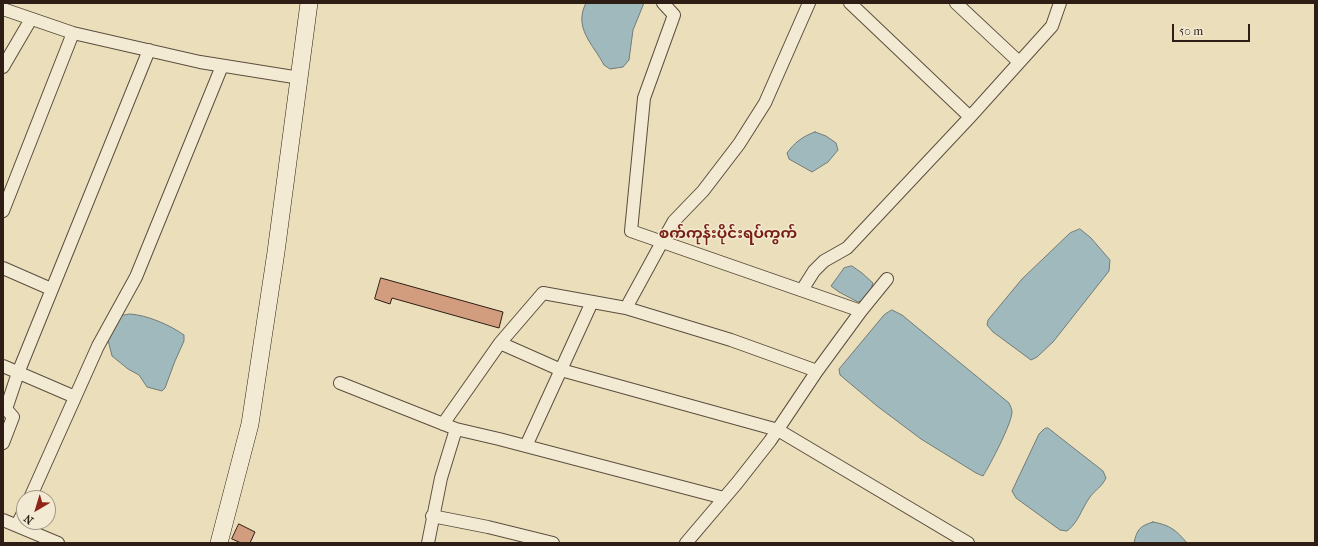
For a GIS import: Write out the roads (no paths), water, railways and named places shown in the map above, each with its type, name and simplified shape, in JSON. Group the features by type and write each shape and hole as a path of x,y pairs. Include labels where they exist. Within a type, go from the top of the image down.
{"street":[{"path":"219,543 250,424 300,78 309,3"},
{"path":"663,3 674,15 644,98 631,231 861,310"},
{"path":"626,308 674,221 703,191 739,144 765,103 809,3"},
{"path":"850,3 970,117"},
{"path":"956,3 1019,62"},
{"path":"802,290 814,271 824,261 847,248 970,117 1052,26 1060,3"},
{"path":"3,9 73,33 200,62 300,78"},
{"path":"3,68 31,19"},
{"path":"3,212 73,33"},
{"path":"3,443 13,418 6,409 18,373 149,50"},
{"path":"34,490 98,346 136,277 222,66"},
{"path":"3,268 51,289"},
{"path":"686,543 747,471 778,430 817,371 861,310 887,280"},
{"path":"442,424 500,343 543,293 626,308 731,340 817,371"},
{"path":"526,446 592,302"},
{"path":"500,343 561,370 778,430 968,543"},
{"path":"3,366 75,397"},
{"path":"340,383 456,429 724,498"},
{"path":"428,543 432,516 441,478 456,429"},
{"path":"432,516 488,527 553,543"},
{"path":"3,520 16,525"},
{"path":"28,530 58,543"}],"water":[{"path":"586,3 644,3 633,30 629,60 623,67 610,69 604,65 590,43 583,28 582,20"},
{"path":"815,132 826,136 836,143 838,150 828,162 812,172 789,159 787,153 799,140"},
{"path":"1080,229 1091,238 1110,260 1109,271 1053,342 1037,357 1031,360 993,332 987,325 988,320 1022,279 1070,233"},
{"path":"852,266 873,283 870,292 864,300 858,302 831,286 844,268"},
{"path":"892,310 902,315 1009,403 1012,412 1005,434 983,476 921,439 877,406 840,375 839,369 884,315"},
{"path":"130,314 144,316 158,321 184,335 184,341 165,388 162,391 147,387 139,375 128,369 112,356 107,336 120,316"},
{"path":"1048,428 1103,471 1106,478 1087,501 1077,520 1067,531 1060,530 1016,498 1012,491 1039,434 1044,429"},
{"path":"1153,522 1172,529 1187,543 1134,543 1138,531 1145,525"}],"district":[{"name":"စက်ကုန်းပိုင်းရပ်ကွက်","path":"728,234"}]}
